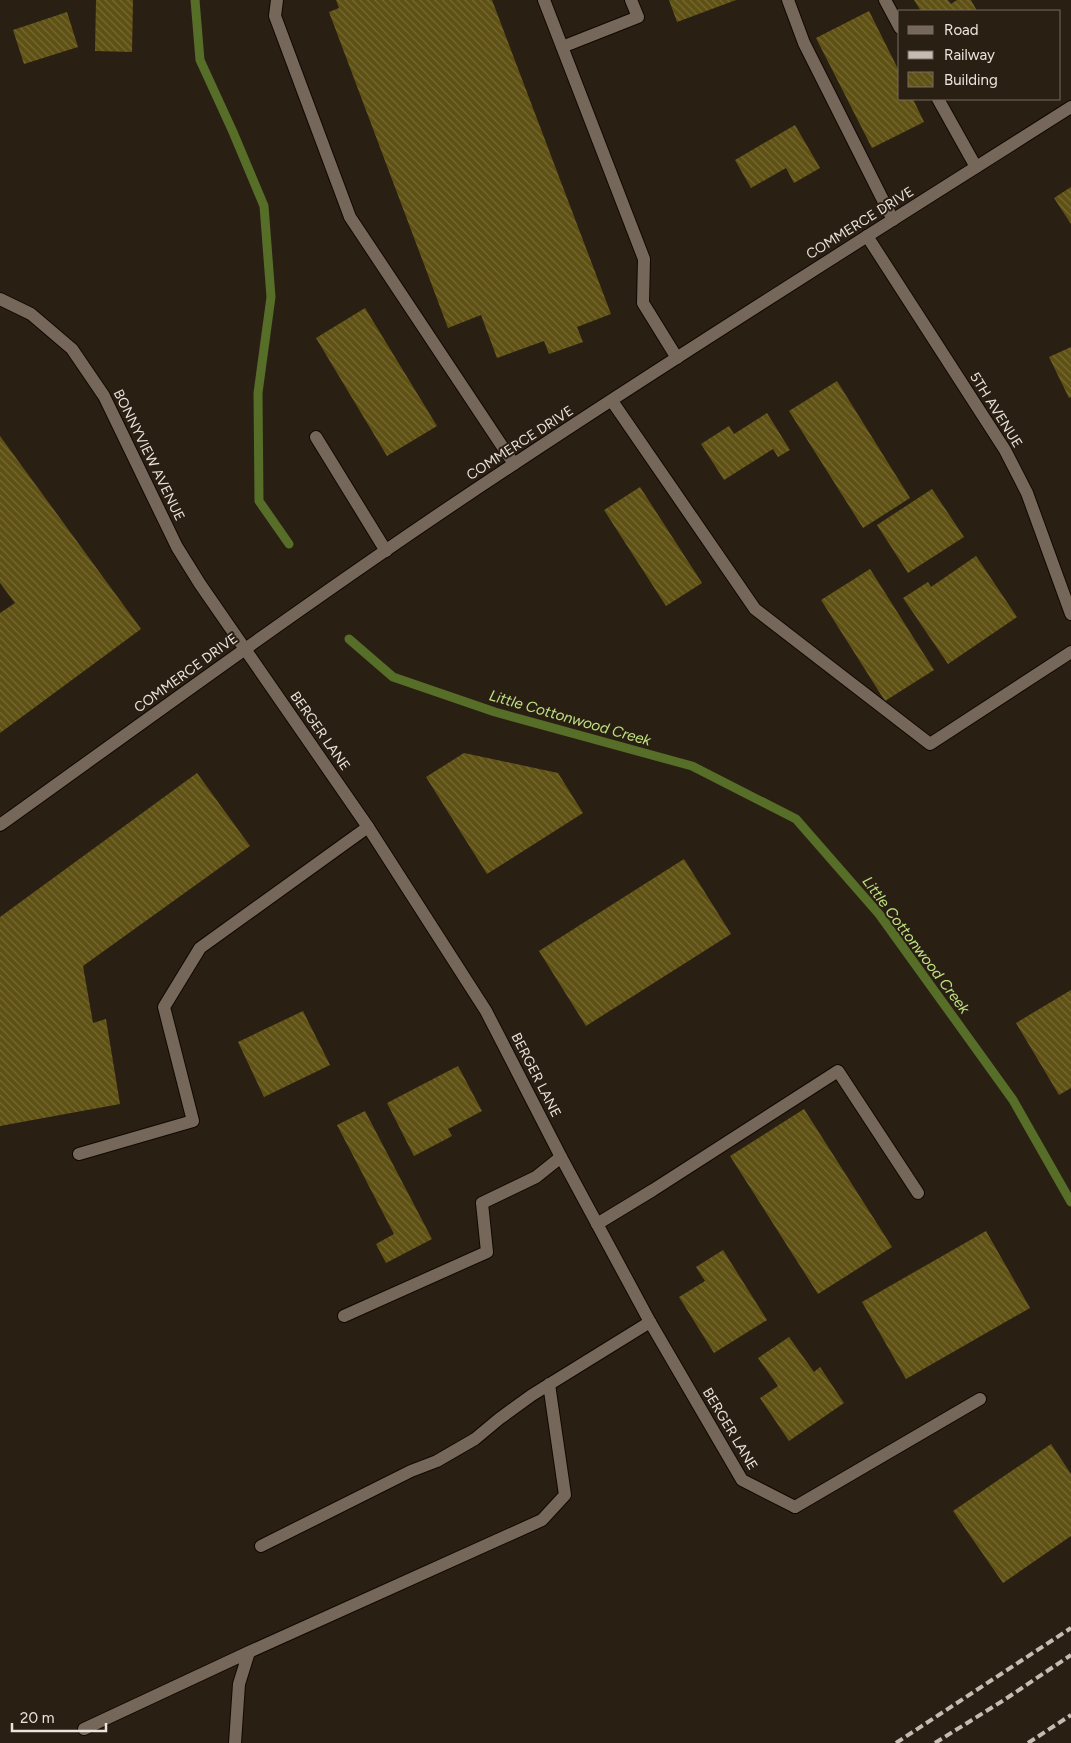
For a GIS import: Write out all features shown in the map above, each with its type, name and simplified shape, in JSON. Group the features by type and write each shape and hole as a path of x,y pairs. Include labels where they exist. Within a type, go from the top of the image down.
{"street":[{"path":"277,0 275,16 350,217 514,464"},
{"path":"544,0 644,259 643,303 678,358"},
{"path":"562,47 638,17 631,0"},
{"path":"788,0 804,43 876,190 893,220"},
{"path":"885,0 898,24"},
{"path":"939,100 976,167"},
{"name":"COMMERCE DRIVE","path":"0,825 245,649 514,464 1071,107"},
{"name":"5TH AVENUE","path":"867,236 1005,450 1027,493 1071,614"},
{"name":"BONNYVIEW AVENUE","path":"0,299 31,314 72,349 104,396 177,547 245,649"},
{"path":"612,401 755,609 930,744 1071,652"},
{"path":"316,437 386,551"},
{"name":"BERGER LANE","path":"245,649 368,827 486,1011 561,1157 650,1322 742,1480 796,1507 980,1399"},
{"path":"79,1154 193,1121 164,1007 200,948 368,827"},
{"path":"597,1224 838,1071 918,1194"},
{"path":"344,1316 487,1252 482,1203 536,1177 561,1157"},
{"path":"261,1546 411,1471 437,1461 475,1439 499,1419 549,1384 650,1322"},
{"path":"84,1729 249,1652 542,1520 565,1495 549,1384"},
{"path":"235,1743 239,1684 249,1652"}],"building":[{"path":"96,0 133,0 132,52 95,51"},
{"path":"336,0 492,0 611,314 577,327 583,342 549,354 544,341 497,358 481,315 448,328 329,12 339,8"},
{"path":"669,0 736,0 677,22"},
{"path":"914,0 948,0 951,4 957,0 971,0 976,10 920,10"},
{"path":"869,11 898,69 898,100 913,100 924,122 872,148 816,38"},
{"path":"67,12 78,47 24,64 13,30"},
{"path":"795,125 820,168 794,183 786,168 751,188 735,160"},
{"path":"1071,187 1071,224 1054,198"},
{"path":"365,308 437,426 387,456 316,338"},
{"path":"1071,347 1071,397 1069,398 1049,357"},
{"path":"837,381 910,498 863,528 789,411"},
{"path":"767,413 790,450 778,457 773,449 724,480 701,444 729,426 734,434"},
{"path":"0,436 141,629 0,733 0,613 15,603 0,583"},
{"path":"640,487 702,583 666,606 604,510"},
{"path":"932,489 964,537 908,573 877,525"},
{"path":"976,556 1017,617 948,664 903,598 928,582 931,587"},
{"path":"870,569 934,670 885,701 821,600"},
{"path":"464,753 558,773 583,813 487,874 426,777"},
{"path":"197,773 250,846 83,966 93,1023 106,1019 120,1104 0,1126 0,917"},
{"path":"684,859 731,934 586,1026 539,951"},
{"path":"1071,990 1071,1088 1059,1095 1016,1023"},
{"path":"303,1011 330,1065 264,1097 238,1042"},
{"path":"458,1066 482,1111 448,1129 452,1136 414,1156 387,1103"},
{"path":"804,1109 892,1247 818,1294 730,1156"},
{"path":"365,1111 432,1239 386,1263 376,1244 394,1234 337,1125"},
{"path":"986,1231 1030,1308 906,1379 862,1302"},
{"path":"723,1250 767,1320 714,1353 679,1297 705,1281 696,1267"},
{"path":"789,1337 814,1372 820,1367 844,1403 789,1441 760,1398 778,1386 758,1358"},
{"path":"1051,1444 1071,1474 1071,1536 1003,1583 953,1511"}],"waterway":[{"name":"Little Cottonwood Creek","path":"195,0 200,60 264,206 271,297 258,393 259,501 289,544"},
{"name":"Little Cottonwood Creek","path":"349,639 393,677 495,712 692,766 796,819 879,914 1013,1100 1071,1202"}],"railway":[{"path":"896,1743 1071,1628"},
{"path":"935,1743 1071,1655"},
{"path":"1028,1743 1071,1715"}]}
